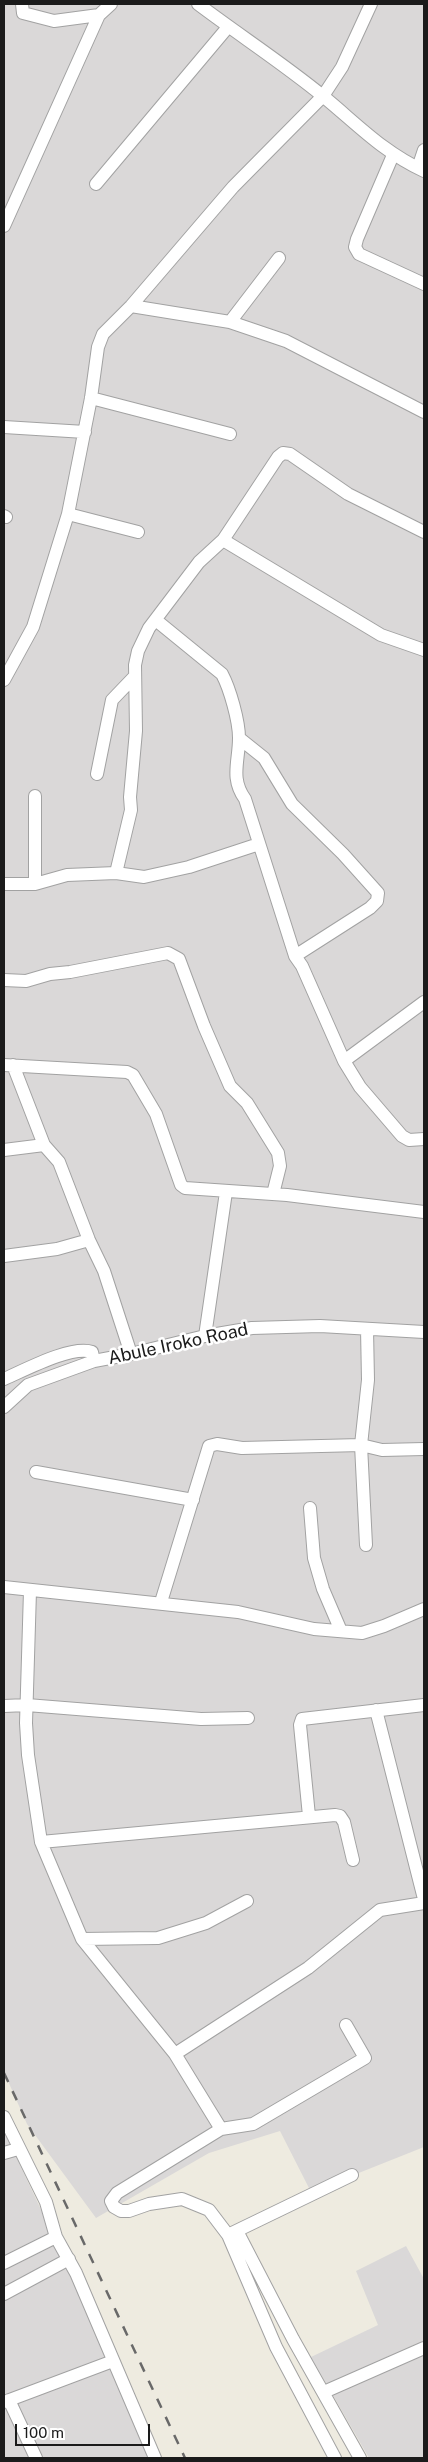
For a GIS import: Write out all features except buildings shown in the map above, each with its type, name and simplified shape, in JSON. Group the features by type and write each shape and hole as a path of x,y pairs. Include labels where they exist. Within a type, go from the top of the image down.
{"street":[{"path":"22,4 24,13 54,21 99,15"},
{"path":"4,226 99,15 111,4"},
{"path":"198,4 323,96 362,132 393,155 421,170 424,150"},
{"path":"5,676 32,627 68,514 85,432 98,346 103,334 132,306 233,188 323,96 342,67 371,4"},
{"path":"96,184 228,27"},
{"path":"393,155 356,239 355,247 359,254 424,284"},
{"path":"230,322 279,258"},
{"path":"132,306 230,322 286,341 424,412"},
{"path":"91,398 230,434"},
{"path":"4,427 85,432"},
{"path":"116,873 132,810 130,797 136,731 135,676 138,651 149,628 157,621 199,562 223,540 278,457 284,453 290,454 348,494 424,532"},
{"path":"68,514 138,532"},
{"path":"223,540 381,635 424,650"},
{"path":"157,621 222,674 231,696 239,738 235,766 239,790 245,799 295,956 302,966 344,1061 360,1086 402,1136 409,1140 424,1139"},
{"path":"97,774 112,700 135,676"},
{"path":"239,738 264,758 292,804 343,854 378,893 376,901 370,908 295,956"},
{"path":"35,796 36,884"},
{"path":"4,884 36,884 67,875 116,873 144,877 178,870 259,844"},
{"path":"4,980 26,981 50,974 70,972 168,953 174,954 179,959 204,1026 230,1086 246,1103 278,1154 280,1166 273,1194"},
{"path":"344,1061 424,1002"},
{"path":"131,1354 104,1271 89,1240 59,1162 44,1145 8,1065 126,1072 133,1075 156,1114 181,1185 185,1188 273,1194 424,1212"},
{"path":"4,1150 44,1145"},
{"path":"205,1336 226,1192"},
{"path":"4,1256 57,1249 89,1240"},
{"name":"Abule Iroko Road","path":"4,1407 28,1385 94,1361 205,1336 268,1327 320,1326 424,1332"},
{"path":"366,1329 368,1380 361,1445 366,1545"},
{"path":"4,1378 62,1355 84,1350 92,1352 94,1361"},
{"path":"161,1602 209,1446 217,1444 242,1448 281,1448 361,1445 382,1450 424,1448"},
{"path":"36,1472 193,1500"},
{"path":"310,1508 314,1558 324,1590 341,1632"},
{"path":"4,1587 30,1591 161,1602 238,1612 341,1632 362,1633 424,1609"},
{"path":"30,1591 27,1706 28,1756 41,1842 82,1939 175,2054 221,2129"},
{"path":"309,1816 300,1725 302,1719 424,1705"},
{"path":"4,1706 27,1706 201,1719 248,1718"},
{"path":"376,1710 424,1899"},
{"path":"41,1842 309,1816 340,1816 344,1822 352,1860"},
{"path":"82,1939 158,1938 206,1923 247,1901"},
{"path":"175,2054 308,1968 380,1910 424,1903"},
{"path":"346,2025 365,2058 253,2124 221,2129 117,2193 111,2201 114,2207 121,2211 128,2211 149,2204 182,2199 209,2210 233,2233 360,2458"},
{"path":"4,2117 18,2149 46,2202 56,2236 69,2259 155,2458"},
{"path":"4,2153 18,2149"},
{"path":"233,2233 352,2175"},
{"path":"233,2233 276,2347 336,2458"},
{"path":"4,2263 56,2236"},
{"path":"4,2294 69,2259"},
{"path":"324,2392 424,2348"},
{"path":"36,2458 6,2401 113,2361"}],"shaded area":[{"path":"4,4 424,4 424,2147 311,2192 280,2131 209,2153 96,2218 27,2124 4,2072"},
{"path":"4,2131 115,2367 154,2458 4,2458"},
{"path":"406,2246 424,2279 424,2458 369,2458 311,2357 378,2325 356,2271"}],"railway":[{"path":"4,2073 185,2458"}]}
